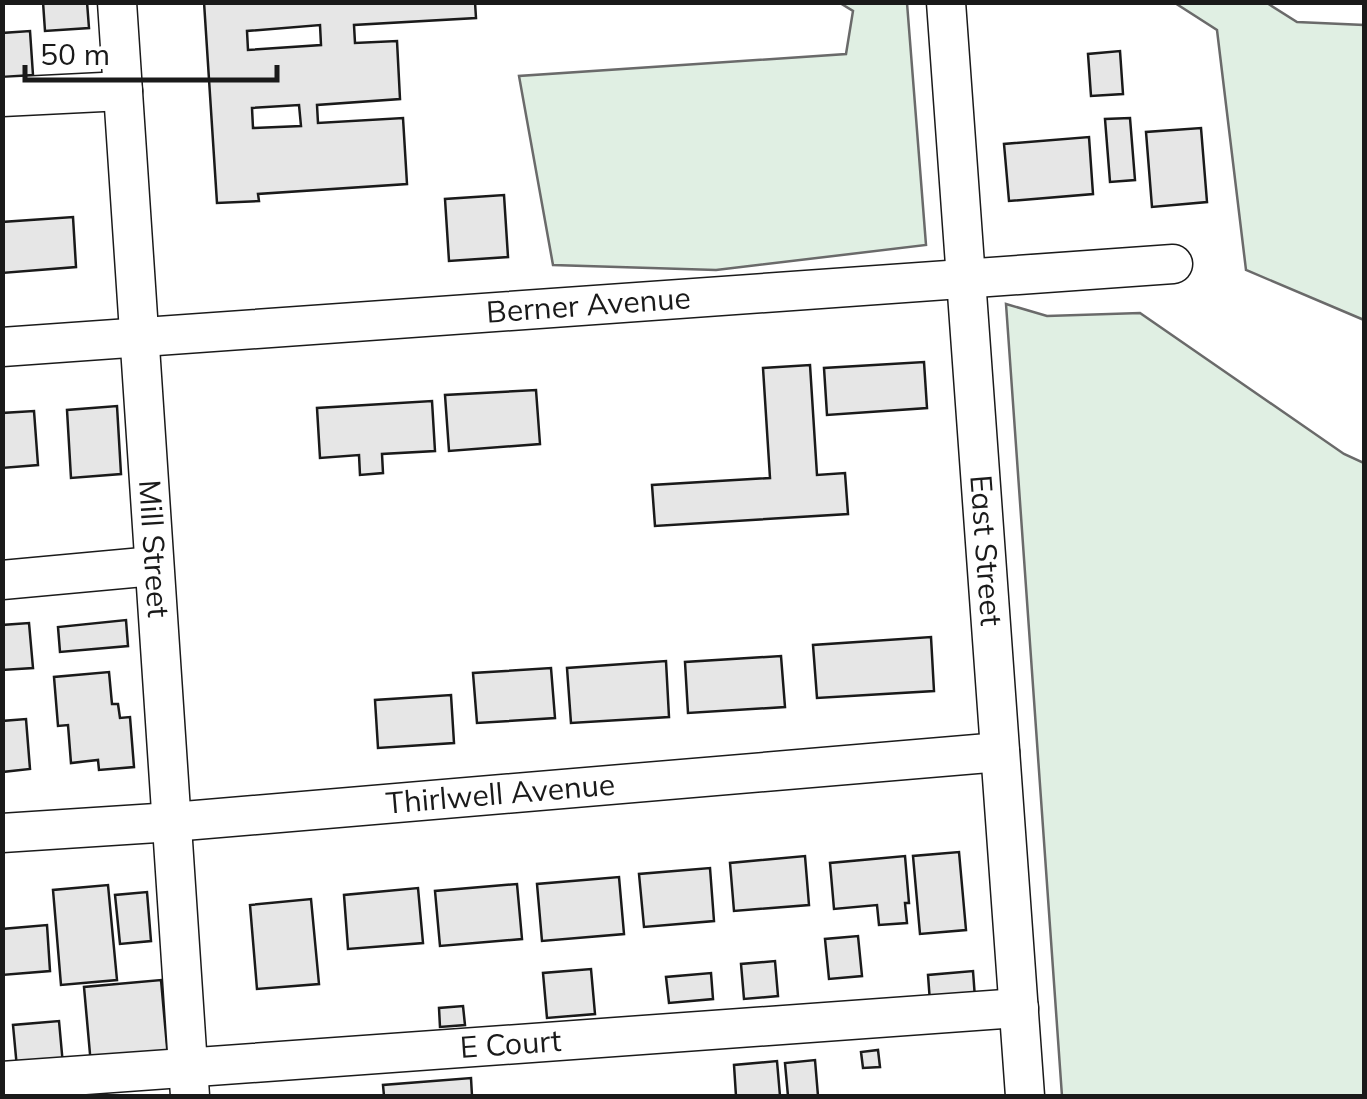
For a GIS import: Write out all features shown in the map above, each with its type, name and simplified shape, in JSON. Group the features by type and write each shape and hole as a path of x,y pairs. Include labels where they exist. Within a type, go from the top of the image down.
{"street":[{"name":"Mill Street","path":"118,2 189,1082"},
{"name":"East Street","path":"946,2 1025,1096"},
{"path":"2,97 123,91"},
{"name":"Berner Avenue","path":"2,347 1174,264"},
{"path":"2,580 154,566"},
{"name":"Thirlwell Avenue","path":"2,833 1000,752"},
{"name":"E Court","path":"2,1082 189,1082 1019,1008"}],"green space":[{"path":"840,3 907,3 926,245 716,270 553,265 519,76 846,54 853,11"},
{"path":"1175,3 1267,3 1297,22 1364,25 1364,320 1246,270 1217,30"},
{"path":"1006,304 1047,316 1140,313 1344,454 1364,463 1364,1096 1062,1096"}],"building":[{"path":"43,2 87,2 89,28 45,31"},
{"path":"204,2 475,2 476,18 354,25 355,43 397,41 400,99 317,105 318,123 403,118 407,184 258,194 259,201 217,203","holes":["320,25 321,45 248,50 247,31","299,105 301,126 253,128 252,108"]},
{"path":"30,31 33,75 2,77 2,33"},
{"path":"1120,51 1123,94 1091,96 1088,54"},
{"path":"1130,118 1135,180 1110,182 1105,119"},
{"path":"1201,128 1207,202 1152,207 1146,132"},
{"path":"1089,137 1093,194 1009,201 1004,144"},
{"path":"504,195 508,257 449,261 445,199"},
{"path":"73,217 76,267 2,273 2,222"},
{"path":"924,362 927,408 827,415 824,368"},
{"path":"810,365 817,475 845,473 848,514 655,526 652,485 770,478 763,368"},
{"path":"536,390 540,444 449,451 445,395"},
{"path":"432,401 435,451 382,454 383,473 360,475 359,455 320,458 317,408"},
{"path":"117,406 121,474 71,478 67,410"},
{"path":"34,411 38,465 2,468 2,413"},
{"path":"126,620 128,646 60,652 58,627"},
{"path":"29,623 33,668 2,670 2,625"},
{"path":"931,637 934,691 817,698 813,645"},
{"path":"781,656 785,707 688,713 685,662"},
{"path":"666,661 669,717 571,723 567,668"},
{"path":"551,668 555,718 477,723 473,673"},
{"path":"109,672 112,704 118,704 120,718 130,717 134,767 99,770 98,760 71,763 68,725 58,726 54,677"},
{"path":"451,695 454,743 378,748 375,700"},
{"path":"26,719 30,769 2,772 2,721"},
{"path":"959,852 966,930 920,934 913,856"},
{"path":"805,856 809,905 734,911 730,863"},
{"path":"905,856 907,923 879,925 877,905 834,909 830,863"},
{"path":"710,868 714,921 644,927 639,874"},
{"path":"619,877 624,934 542,941 537,884"},
{"path":"517,884 522,939 440,946 435,891"},
{"path":"108,885 117,980 61,985 53,890"},
{"path":"418,888 423,943 348,949 344,895"},
{"path":"147,892 151,941 120,944 115,895"},
{"path":"311,899 319,984 257,989 250,905"},
{"path":"47,925 50,971 2,975 2,929"},
{"path":"858,936 862,976 829,979 825,939"},
{"path":"775,961 778,996 744,999 741,964"},
{"path":"591,969 595,1014 547,1018 543,973"},
{"path":"973,971 975,998 930,1002 928,975"},
{"path":"711,973 713,999 669,1003 666,977"},
{"path":"161,980 168,1058 91,1065 84,987"},
{"path":"463,1006 465,1025 440,1027 439,1008"},
{"path":"59,1021 63,1065 17,1068 13,1025"},
{"path":"878,1050 880,1067 863,1068 861,1052"},
{"path":"815,1060 818,1096 788,1096 785,1063"},
{"path":"777,1061 780,1096 736,1096 734,1065"},
{"path":"471,1078 472,1096 384,1096 383,1085"}]}
